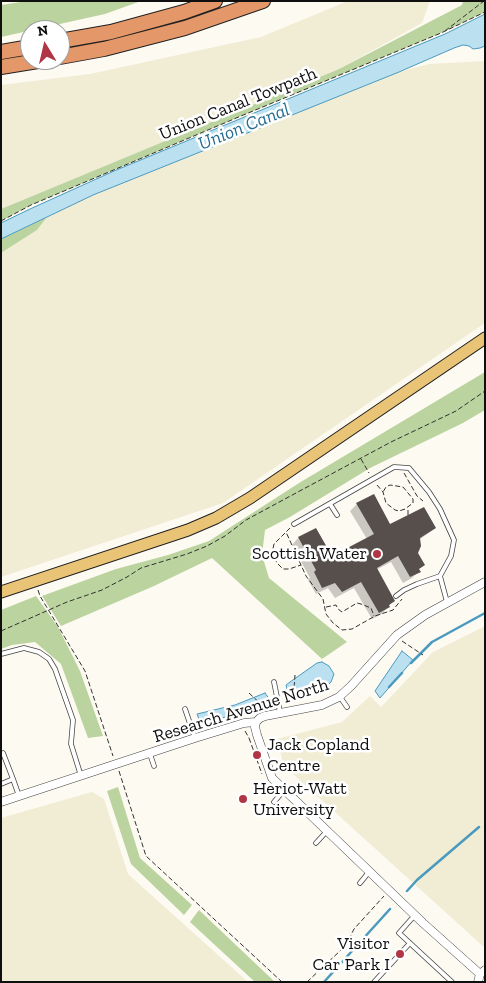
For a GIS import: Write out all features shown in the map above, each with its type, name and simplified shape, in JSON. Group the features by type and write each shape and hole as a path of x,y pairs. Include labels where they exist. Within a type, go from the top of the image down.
{"highway":[{"path":"70,39 111,32 184,12 215,1"},
{"path":"70,55 104,49 186,28 263,1"},
{"path":"1,52 20,49"},
{"path":"1,67 20,64"}],"main road":[{"path":"1,592 188,530 216,518 233,509 485,338"}],"street":[{"name":"Research Avenue North","path":"1,802 244,722 256,722 260,718 280,712 322,705 340,696 397,635 425,615 485,582"},
{"path":"256,722 254,728 272,778 369,872 481,975"}],"lane":[{"path":"294,524 394,467 409,468 429,492 444,517 454,540 451,556 440,576 404,590 396,596"},
{"path":"330,504 337,515"},
{"path":"440,576 447,602"},
{"path":"1,654 24,648 39,652 49,659 55,669 73,720 71,744 81,776"},
{"path":"274,682 280,712"},
{"path":"340,696 347,707"},
{"path":"185,709 195,738"},
{"path":"3,753 19,796"},
{"path":"150,754 154,766"},
{"path":"1,784 13,780"},
{"path":"274,802 284,790"},
{"path":"316,843 327,831"},
{"path":"360,882 369,872"},
{"path":"415,915 399,933 452,982"},
{"path":"374,982 410,943"}],"path":[{"path":"441,33 484,1"},
{"name":"Union Canal Towpath","path":"1,221 31,205 134,160 441,33 485,12"},
{"path":"1,631 102,590 141,568 207,546 225,536 246,520 383,446 456,410 485,392"},
{"path":"402,468 417,496 423,501"},
{"path":"402,487 409,483"},
{"path":"413,500 408,491 397,485 386,487 383,492 386,503 399,512 408,508 417,496"},
{"path":"408,508 408,515"},
{"path":"294,524 274,544 272,552 282,569 302,565"},
{"path":"286,532 306,576 321,596 326,614 342,630 352,629 375,616 393,610 397,607 405,592 404,590"},
{"path":"35,580 40,596 85,672 132,807 146,856 282,982"},
{"path":"325,607 336,605 342,612 357,603 371,608 375,616"},
{"path":"401,641 423,655"},
{"path":"293,696 295,676"},
{"path":"248,693 265,708"},
{"path":"307,982 341,950 347,943 354,928 386,894 391,892"}],"shaded area":[{"path":"348,1 430,1 422,23 339,69 1,209 1,85 90,74 261,37"},
{"path":"485,61 485,323 223,503 1,577 1,253 37,230 47,217 93,195 399,72 429,64"},
{"path":"485,626 485,948 284,766 277,739 342,722 370,696 381,707 433,652"},
{"path":"92,792 104,799 128,874 248,982 1,982 1,818"}],"green space":[{"path":"27,1 141,1 105,14 70,22 70,20 20,20 20,33 1,37 1,5"},
{"path":"463,1 485,1 485,12 441,33 31,205 1,221 1,209 339,69 462,5"},
{"path":"47,217 37,230 1,253 1,239"},
{"path":"485,372 485,410 463,423 370,468 290,517 265,530 262,555 269,578 347,642 322,659 212,558 154,586 61,626 42,596 116,569 168,555 209,541 299,483"},
{"path":"36,596 58,627 80,671 103,736 88,738 61,664 35,642 12,645 1,649 1,610"},
{"path":"118,787 140,858 192,905 184,915 131,864 107,791"},
{"path":"199,910 275,982 255,982 190,922"}],"water":[{"name":"Union Canal","path":"485,14 485,46 473,49 463,45 454,48 93,195 1,239 1,223 30,209 114,171 445,34"},
{"path":"402,651 413,660 380,698 375,691"},
{"path":"322,662 329,666 334,674 331,682 325,688 314,692 298,694 287,689 286,685 317,663"},
{"path":"265,693 270,700 268,705 201,724 197,714 235,705"}],"building":[{"name":"Scottish Water","path":"374,494 390,524 424,507 436,528 420,538 421,546 418,553 425,565 419,569 421,572 410,577 398,556 377,568 395,601 389,605 390,607 379,613 361,582 342,592 335,583 322,588 314,572 316,570 298,537 316,528 332,556 374,534 356,503"}],"waterway":[{"path":"411,663 432,642 485,613"},
{"path":"389,687 402,673"},
{"path":"407,891 417,880 479,827"},
{"path":"324,982 390,909"}],"place":[{"name":"Scottish Water","path":"377,554"},
{"name":"Jack Copland Centre","path":"257,755"},
{"name":"Heriot-Watt University","path":"243,799"},
{"name":"Visitor Car Park I","path":"400,954"}]}
